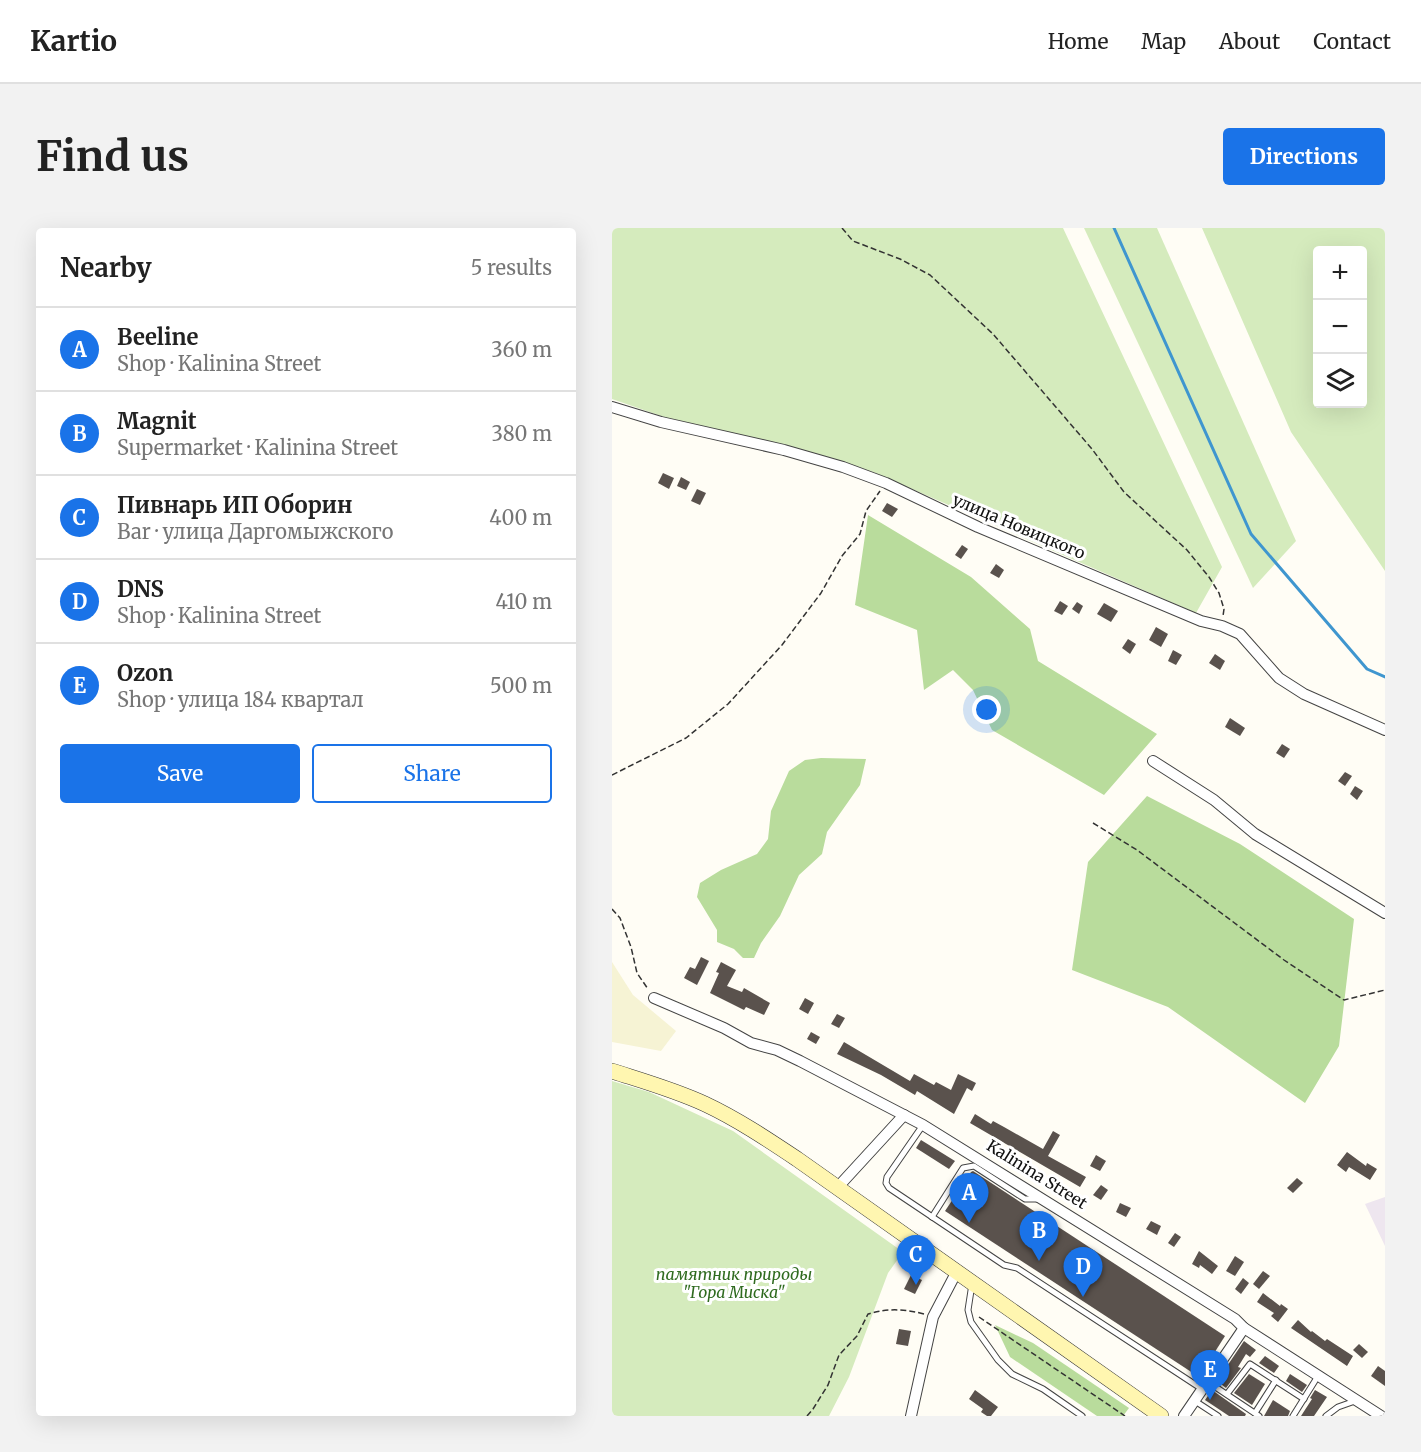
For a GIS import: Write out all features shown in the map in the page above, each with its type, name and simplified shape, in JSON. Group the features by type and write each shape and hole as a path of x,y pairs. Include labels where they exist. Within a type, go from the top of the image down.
{"main road":[{"path":"612,1071 705,1104 755,1131 1161,1416"}],"street":[{"name":"улица Новицкого","path":"612,407 661,422 784,450 843,467 886,483 978,527 1201,621 1222,626 1240,634 1279,678 1304,694 1385,730"},
{"path":"1154,761 1214,800 1255,834 1385,913"},
{"name":"Kalinina Street","path":"654,998 724,1028 751,1043 777,1050 922,1125 1234,1319 1244,1328 1374,1414"},
{"path":"837,1188 904,1115"},
{"path":"911,1416 933,1317 956,1273"},
{"path":"1184,1416 1244,1328"}],"lane":[{"path":"922,1125 887,1177 886,1183 889,1188 1004,1265 1017,1268 1191,1382 1227,1394 1257,1414 1276,1380"},
{"path":"932,1217 963,1168 974,1166 1025,1199 1033,1201 1044,1199"},
{"path":"972,1284 968,1310 971,1322 998,1360 1012,1374 1043,1389 1082,1416"},
{"path":"1227,1394 1250,1364 1304,1399"},
{"path":"1293,1416 1318,1376"},
{"path":"1326,1416 1338,1407 1356,1400"},
{"path":"1195,1401 1218,1416"}],"path":[{"path":"842,228 853,240 900,259 930,275 993,334 1092,448 1124,492 1187,550 1209,577 1219,594 1224,609 1222,626"},
{"path":"612,775 686,738 728,704 782,645 821,593 842,556 860,534 866,511 886,483"},
{"path":"1093,823 1137,850 1284,960 1344,1000 1385,990"},
{"path":"612,909 620,918 624,928 637,973 654,998"},
{"path":"807,1416 828,1385 839,1355 857,1336 868,1314 897,1310 933,1317"},
{"path":"968,1310 1125,1416"}],"shaded area":[{"path":"612,962 633,995 676,1031 661,1051 612,1042"},
{"path":"1385,1197 1385,1246 1365,1204"}],"green space":[{"path":"612,228 1063,228 1222,567 1196,613 873,472 798,449 664,417 612,399"},
{"path":"1084,228 1157,228 1296,541 1253,588"},
{"path":"1202,228 1385,228 1385,571 1291,432"},
{"path":"868,515 971,577 1030,629 1038,661 1157,734 1104,795 992,730 973,690 953,670 924,690 917,630 855,605"},
{"path":"866,759 860,785 827,832 822,854 799,875 780,916 761,943 754,958 743,958 734,949 717,942 717,930 697,897 700,883 721,870 757,854 768,839 771,811 789,771 805,760"},
{"path":"1147,796 1240,844 1354,919 1339,1046 1305,1103 1168,1007 1072,970 1088,862"},
{"name":"памятник природы \"Гора Миска\"","path":"612,1081 649,1092 733,1131 903,1252 888,1273 849,1377 829,1416 612,1416"},
{"path":"995,1325 1033,1343 1129,1408 1123,1416 1097,1416 1010,1357"}],"building":[{"path":"663,473 674,478 669,489 658,483"},
{"path":"681,477 690,482 686,490 677,486"},
{"path":"697,489 706,493 700,505 691,501"},
{"path":"887,503 898,509 892,517 882,511"},
{"path":"962,545 968,549 961,559 955,555"},
{"path":"996,564 1004,570 999,578 990,573"},
{"path":"1060,601 1068,606 1062,615 1054,611"},
{"path":"1077,602 1083,606 1079,614 1072,609"},
{"path":"1104,603 1118,611 1111,622 1097,614"},
{"path":"1156,627 1168,634 1161,647 1149,640"},
{"path":"1128,639 1136,644 1130,654 1122,648"},
{"path":"1173,650 1182,655 1176,665 1168,661"},
{"path":"1215,654 1225,661 1220,670 1209,663"},
{"path":"1230,718 1245,728 1240,736 1225,727"},
{"path":"1282,744 1290,749 1284,758 1276,753"},
{"path":"1345,772 1352,776 1345,786 1338,781"},
{"path":"1355,786 1363,791 1357,800 1350,794"},
{"path":"701,957 709,961 697,985 684,978 690,967 695,969"},
{"path":"721,962 736,970 727,986 742,992 744,988 770,1003 764,1015 746,1007 744,1010 710,993"},
{"path":"805,998 814,1003 808,1014 799,1009"},
{"path":"837,1014 845,1018 839,1028 831,1024"},
{"path":"811,1032 820,1037 816,1044 807,1039"},
{"path":"844,1042 910,1081 914,1074 934,1085 936,1082 951,1090 958,1074 976,1083 972,1091 967,1088 954,1114 917,1091 915,1095 881,1075 837,1054"},
{"path":"975,1114 991,1124 993,1121 1043,1149 1053,1131 1060,1135 1048,1156 1086,1177 1080,1187 970,1123"},
{"path":"921,1140 955,1161 949,1169 916,1148"},
{"path":"1347,1152 1366,1166 1367,1163 1377,1169 1370,1180 1349,1167 1346,1172 1337,1165"},
{"path":"1096,1155 1106,1161 1100,1171 1090,1166"},
{"path":"973,1171 1225,1336 1199,1377 945,1211"},
{"path":"1297,1178 1303,1183 1293,1193 1287,1188"},
{"path":"1101,1185 1108,1190 1101,1200 1093,1195"},
{"path":"1120,1203 1131,1208 1126,1217 1116,1212"},
{"path":"1151,1221 1161,1226 1157,1235 1146,1229"},
{"path":"1175,1233 1181,1237 1174,1247 1168,1243"},
{"path":"1199,1251 1218,1266 1212,1274 1200,1265 1199,1268 1192,1264"},
{"path":"1235,1256 1244,1262 1235,1276 1226,1271"},
{"path":"1263,1271 1270,1276 1259,1289 1253,1284"},
{"path":"911,1275 922,1280 915,1294 904,1289"},
{"path":"1243,1278 1249,1283 1241,1294 1235,1289"},
{"path":"1263,1293 1288,1309 1278,1322 1271,1316 1274,1313 1257,1302"},
{"path":"1298,1320 1311,1332 1325,1341 1327,1339 1353,1356 1347,1366 1291,1328"},
{"path":"899,1329 911,1331 908,1346 896,1344"},
{"path":"1244,1341 1256,1350 1250,1357 1246,1354 1238,1367 1241,1368 1226,1388 1217,1381"},
{"path":"1359,1344 1368,1352 1362,1358 1353,1350"},
{"path":"1265,1356 1279,1366 1274,1373 1259,1363"},
{"path":"1378,1366 1385,1371 1385,1386 1371,1376"},
{"path":"1249,1374 1265,1384 1252,1405 1234,1393"},
{"path":"1290,1374 1307,1385 1302,1392 1286,1381"},
{"path":"975,1390 998,1407 991,1416 981,1412 983,1409 969,1399"},
{"path":"1212,1390 1246,1414 1245,1416 1229,1416 1205,1400"},
{"path":"1315,1390 1327,1397 1314,1416 1301,1416 1312,1399 1310,1398"},
{"path":"1273,1400 1290,1411 1288,1416 1264,1416"}],"waterway":[{"path":"1114,228 1251,534 1367,669 1385,677"}],"place":[{"name":"Beeline","path":"969,1223"},
{"name":"Magnit","path":"1039,1261"},
{"name":"Пивнарь ИП Оборин","path":"916,1285"},
{"name":"DNS","path":"1083,1297"},
{"name":"Ozon","path":"1210,1400"}]}
